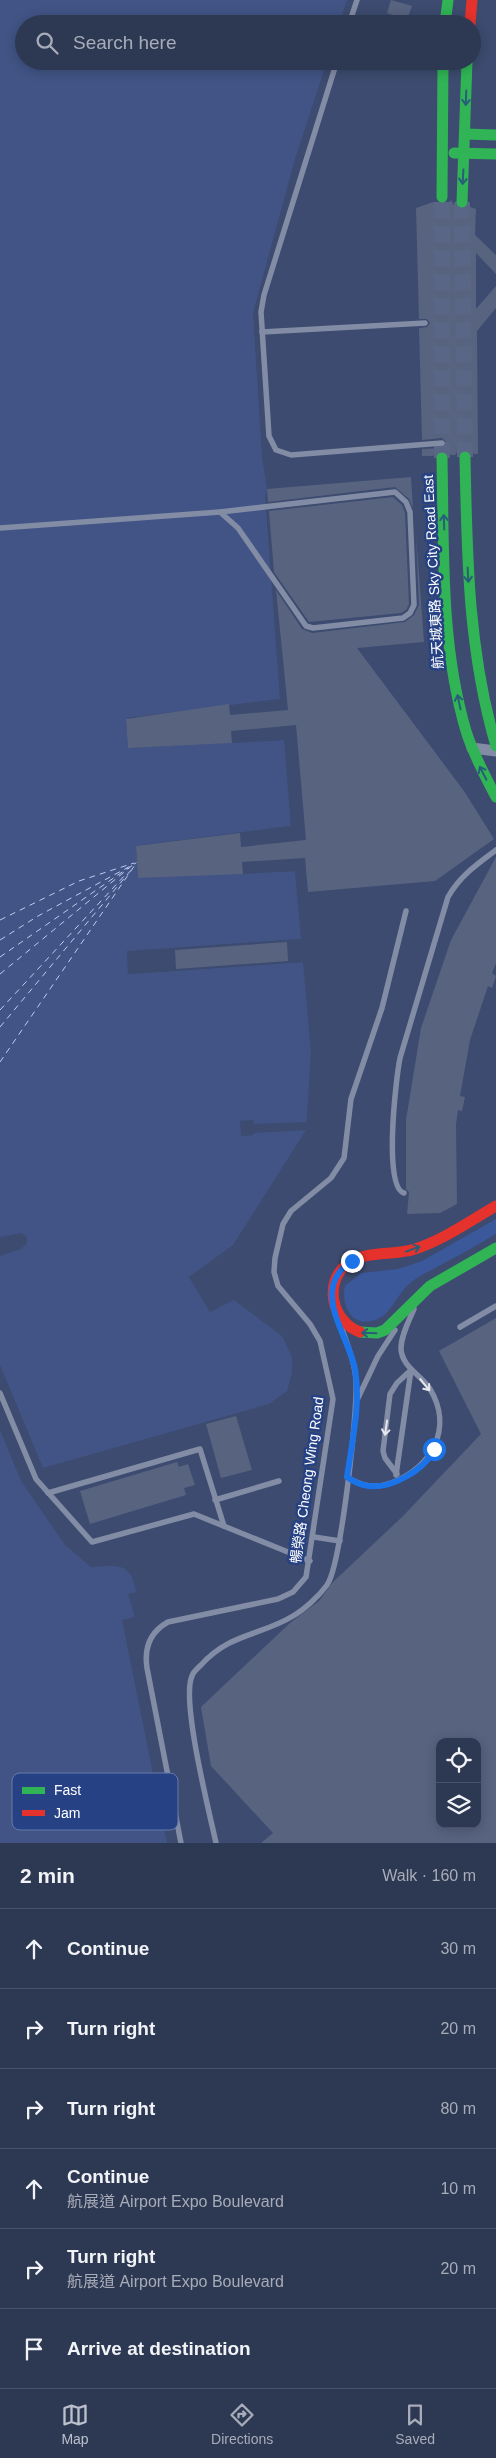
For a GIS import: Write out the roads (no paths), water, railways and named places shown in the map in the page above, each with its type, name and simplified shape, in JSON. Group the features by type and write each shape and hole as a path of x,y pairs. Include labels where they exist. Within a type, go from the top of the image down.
{"street":[{"path":"446,15 448,0"},
{"path":"471,15 472,0"},
{"path":"442,197 442,152 446,134 443,70"},
{"path":"462,202 464,153 461,134 467,70"},
{"path":"461,134 496,135"},
{"path":"442,152 496,154"},
{"path":"465,457 471,634 480,689 496,746"},
{"name":"航天城東路 Sky City Road East","path":"442,458 451,658 461,712 472,748 496,797"},
{"path":"472,748 496,751"},
{"path":"496,1206 418,1248 397,1254 359,1258 346,1265 335,1280 332,1290 332,1299 337,1315 355,1330 376,1333 388,1327 420,1295 440,1280 496,1248"}],"lane":[{"path":"352,15 356,0"},
{"path":"334,70 267,286 262,312 268,436 276,450 291,456 442,444"},
{"path":"262,332 425,323"},
{"path":"0,528 220,512 395,492 401,495 410,512 414,605 403,618 313,628 306,626 238,528 220,512"},
{"path":"404,1193 398,1190 395,1183 394,1168 394,1100 400,1058 448,897 457,882 468,870 496,850"},
{"name":"暢榮路 Cheong Wing Road","path":"167,1773 146,1655 149,1642 157,1629 176,1619 286,1596 303,1583 310,1561 333,1399 322,1350 316,1333 286,1298 276,1280 275,1258 281,1232 291,1212 330,1178 344,1158 351,1099 382,1008 406,911"},
{"path":"347,1477 358,1484 370,1487 382,1486 395,1482 417,1468 431,1455 437,1440 440,1417 430,1389 404,1360 402,1343 420,1295"},
{"path":"357,1400 378,1356 411,1305"},
{"path":"460,1326 496,1306"},
{"path":"216,1843 189,1704 192,1675 209,1656 229,1641 274,1626 295,1615 327,1584 335,1564 340,1541 357,1400 355,1369 337,1315"},
{"path":"396,1474 385,1458 383,1451 390,1394 397,1383 411,1370"},
{"path":"395,1482 411,1370"},
{"path":"0,1393 36,1479 92,1542 194,1514 310,1561"},
{"path":"48,1493 200,1449 224,1526"},
{"path":"216,1500 279,1481"},
{"path":"314,1537 340,1541"},
{"name":"暢榮路 Cheong Wing Road","path":"178,1828 181,1843"}],"tunnel":[{"path":"442,197 442,458"},
{"path":"462,202 465,457"}]}
